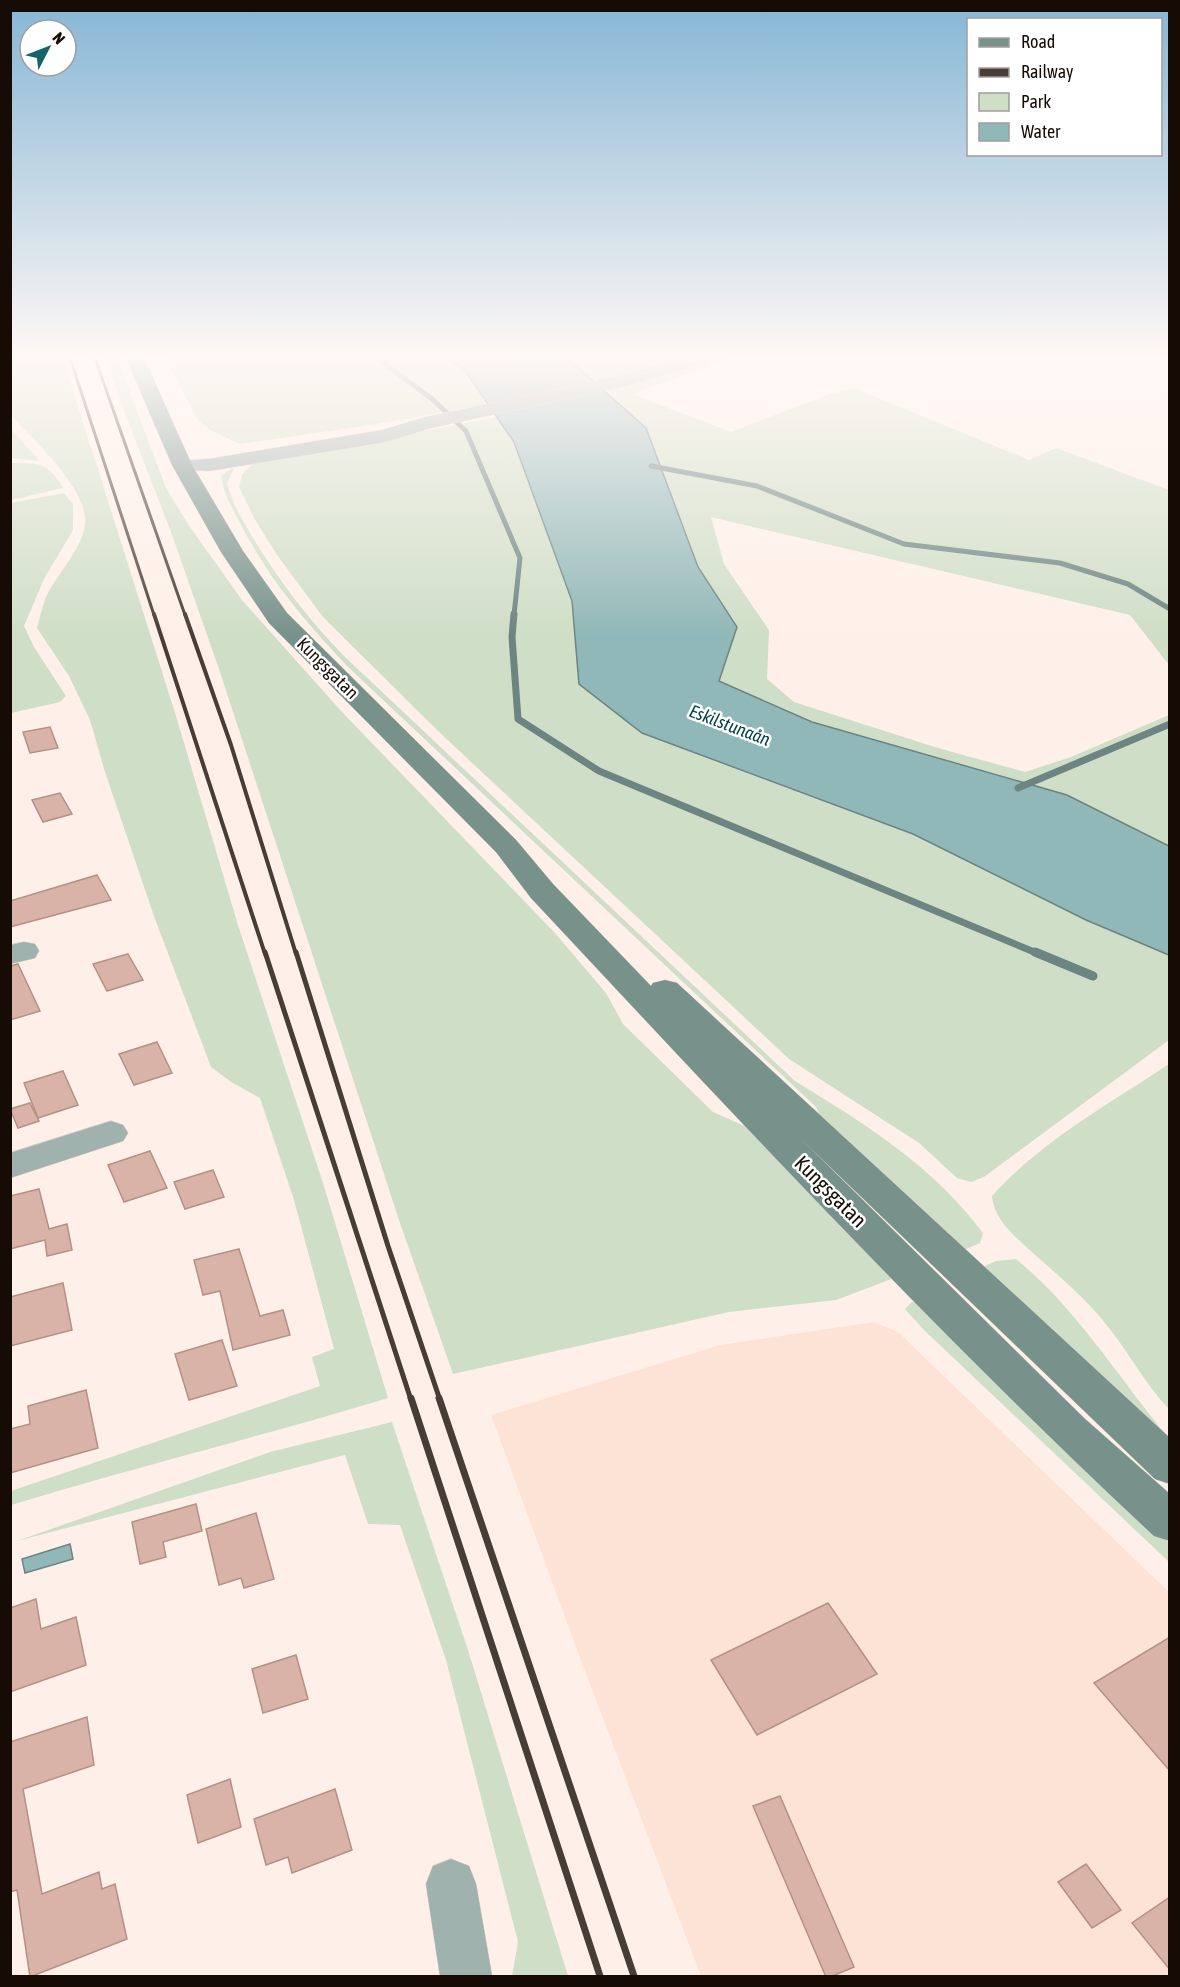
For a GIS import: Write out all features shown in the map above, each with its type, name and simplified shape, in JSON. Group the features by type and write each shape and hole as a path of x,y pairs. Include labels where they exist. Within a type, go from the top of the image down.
{"main road":[{"name":"Kungsgatan","path":"176,451 232,552 278,618 506,846 566,916 735,1094 916,1279 1069,1430 1170,1522"},
{"name":"Kungsgatan","path":"506,846 555,886 1170,1466"}],"street":[{"path":"182,465 209,465 297,451"},
{"path":"10,1166 111,1133"},
{"path":"451,1884 466,1977"}],"shaded area":[{"path":"874,1322 898,1332 1169,1592 1169,1976 701,1976 577,1650 491,1415 720,1345"}],"green space":[{"path":"11,451 31,451 40,461 11,458"},
{"path":"45,451 92,451 176,716 238,925 323,1183 388,1398 11,1505 11,1491 320,1386 312,1357 334,1349 294,1200 260,1098 231,1082 211,1067 155,919 105,772 90,720 69,676 37,628 46,597 79,542 85,524 84,510 78,495 69,480"},
{"path":"139,451 152,451 166,488 188,524 242,600 342,712 555,933 606,993 623,1024 713,1112 758,1132 897,1277 836,1300 729,1312 453,1374 401,1226 219,669"},
{"path":"321,451 517,451 572,601 579,684 913,834 1086,920 1169,955 1169,1040 984,1177 971,1182 957,1178 919,1143 789,1059 438,731 323,617 277,555 254,518 239,487 242,475 252,464"},
{"path":"655,451 1006,451 1029,460 1050,451 1063,451 1169,490 1169,665 1130,615 711,517 724,564 769,630 767,679 794,702 938,748 1025,772 1071,757 1169,715 1169,846 812,722 719,680 737,627 698,567"},
{"path":"11,463 42,466 58,479 63,488 11,500"},
{"path":"232,468 234,469 227,483 229,490 253,538 296,600 345,657 795,1081 872,1130 920,1166 963,1209 983,1233 980,1243 964,1250 824,1126 816,1107 348,667 290,601 253,547 232,508 222,483 221,476"},
{"path":"64,493 73,504 73,530 44,579 24,626 34,647 66,696 60,702 11,713 11,503"},
{"path":"1169,1064 1169,1409 1095,1311 1001,1221 992,1196 1011,1176 1053,1141"},
{"path":"1016,1259 1038,1278 1077,1321 1167,1436 976,1270 996,1261"},
{"path":"912,1302 920,1302 1169,1543 1169,1562 924,1330 905,1309"},
{"path":"392,1422 468,1650 568,1976 512,1976 518,1942 446,1660 400,1525 368,1524 345,1455 17,1541 270,1452"}],"water":[{"name":"Eskilstunaån","path":"517,451 655,451 698,567 737,627 719,681 812,722 1067,795 1169,846 1169,955 1086,920 913,834 642,733 579,684 572,601"},
{"path":"70,1544 73,1559 25,1573 22,1559"}],"building":[{"path":"50,727 58,748 30,753 23,732"},
{"path":"60,793 72,814 43,822 32,800"},
{"path":"97,875 111,900 10,927 10,901"},
{"path":"128,954 143,980 107,991 93,964"},
{"path":"18,964 40,1011 10,1020 10,966"},
{"path":"157,1042 172,1073 134,1085 119,1054"},
{"path":"63,1071 78,1105 38,1118 24,1083"},
{"path":"30,1103 39,1121 18,1128 10,1109"},
{"path":"150,1151 167,1188 124,1202 108,1165"},
{"path":"213,1170 224,1197 185,1209 174,1182"},
{"path":"39,1189 49,1229 67,1224 72,1250 47,1256 45,1240 10,1249 10,1196"},
{"path":"239,1249 260,1316 283,1310 290,1335 233,1350 220,1291 203,1295 194,1260"},
{"path":"63,1283 72,1330 10,1346 10,1297"},
{"path":"222,1340 237,1386 189,1400 175,1354"},
{"path":"86,1390 98,1448 10,1473 10,1429 30,1424 28,1406"},
{"path":"196,1504 202,1531 163,1542 166,1557 140,1564 132,1522"},
{"path":"256,1513 274,1579 244,1588 241,1578 219,1585 206,1529"},
{"path":"36,1599 41,1629 76,1617 86,1665 10,1692 10,1608"},
{"path":"828,1603 877,1674 757,1735 711,1660"},
{"path":"1170,1637 1170,1771 1094,1683"},
{"path":"296,1655 308,1699 263,1713 252,1669"},
{"path":"87,1717 94,1765 23,1789 42,1894 99,1872 102,1889 115,1884 127,1939 30,1977 17,1890 10,1892 10,1742"},
{"path":"230,1779 241,1827 198,1843 187,1795"},
{"path":"335,1789 352,1850 292,1873 288,1857 266,1865 254,1819"},
{"path":"780,1796 854,1967 830,1977 826,1977 753,1806"},
{"path":"1086,1864 1121,1910 1092,1928 1058,1882"},
{"path":"1170,1897 1170,1970 1132,1923"}],"waterway":[{"path":"474,451 520,558 514,615"},
{"path":"651,466 757,486 904,544 1060,563 1128,584 1170,609"},
{"path":"514,614 512,637 518,719 599,771 1039,954"},
{"path":"1018,788 1170,724"},
{"path":"1035,952 1093,976"}],"railway":[{"path":"100,451 154,615"},
{"path":"127,451 185,615"},
{"path":"154,614 265,954"},
{"path":"185,614 231,745 296,954"},
{"path":"265,952 411,1400"},
{"path":"296,952 388,1246 440,1400"},
{"path":"411,1398 600,1976"},
{"path":"439,1398 634,1976"}]}
